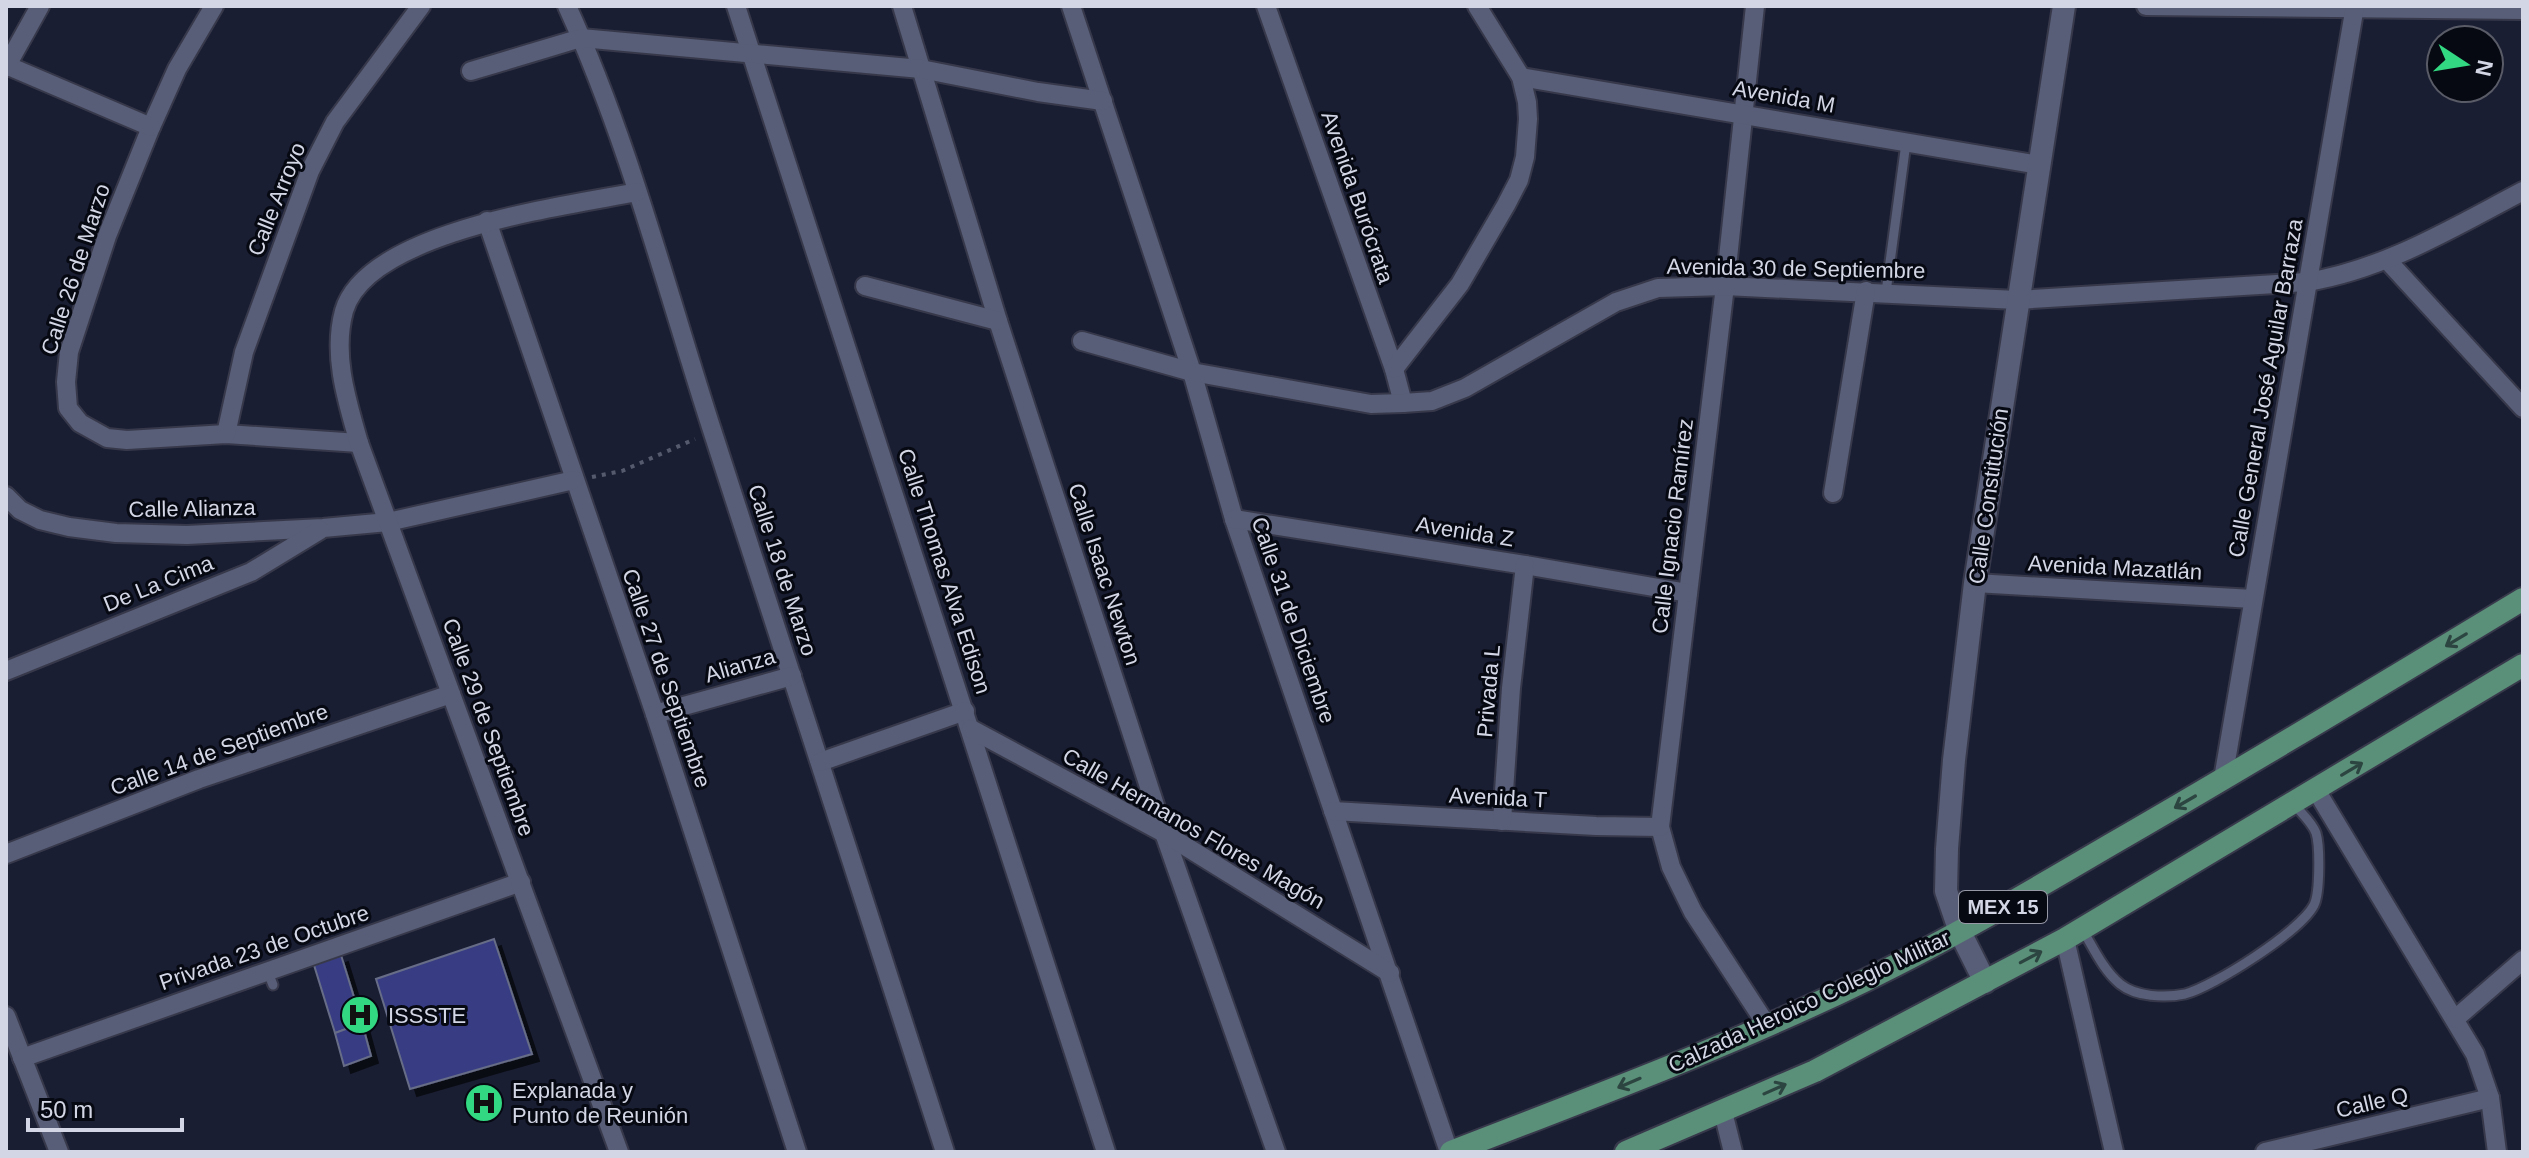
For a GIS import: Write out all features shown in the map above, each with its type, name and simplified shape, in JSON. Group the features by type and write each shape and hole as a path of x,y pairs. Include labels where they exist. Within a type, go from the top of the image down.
{"main road":[{"name":"Calzada Heroico Colegio Militar","path":"1450,1152 1612,1090 1766,1024 1864,981 1960,932 2523,599"},
{"name":"MEX 15","path":"1626,1152 1815,1071 1985,982 2294,804 2523,665"}],"street":[{"path":"40,6 6,66 151,127"},
{"name":"Calle 26 de Marzo","path":"214,6 177,69 107,236 69,352 66,382 68,408 80,423 107,438 127,440 226,434 359,443"},
{"name":"Calle Arroyo","path":"226,434 244,352 310,171 335,122 421,6"},
{"name":"Calle 18 de Marzo","path":"567,6 637,192 945,1152"},
{"name":"Calle Thomas Alva Edison","path":"736,6 1106,1152"},
{"name":"Calle Isaac Newton","path":"902,6 998,321 1164,833 1276,1152"},
{"name":"Calle 31 de Diciembre","path":"1071,6 1192,372 1234,519 1450,1152"},
{"name":"Avenida Burócrata","path":"1266,6 1394,369 1403,403"},
{"path":"1394,369 1460,284 1519,180 1525,157 1528,119 1521,77 1477,6"},
{"name":"Calle Ignacio Ramírez","path":"1755,6 1660,827 1671,867 1693,912 1766,1024"},
{"name":"Calle Constitución","path":"1985,982 1960,932 1946,891 1954,760 1975,583 2064,6"},
{"path":"2146,6 2523,10"},
{"name":"Calle General José Aguilar Barraza","path":"2223,779 2355,7"},
{"path":"471,71 581,38 921,69 1103,101"},
{"name":"Avenida M","path":"1521,77 2039,165"},
{"name":"Avenida 30 de Septiembre","path":"1082,341 1192,372 1371,404 1432,401 1465,388 1616,302 1658,288 1725,286 2017,300 2307,282 2338,277 2387,260 2523,191"},
{"path":"487,221 637,192"},
{"name":"Calle 29 de Septiembre","path":"487,221 421,246 370,273 351,294 344,313 339,347 344,389 359,443 619,1152"},
{"name":"Calle 27 de Septiembre","path":"487,221 655,714 797,1152"},
{"path":"2387,260 2523,408"},
{"path":"865,286 998,321"},
{"path":"1833,493 1866,291"},
{"path":"388,522 574,480"},
{"name":"Calle Alianza","path":"6,496 13,512 40,520 116,533 187,535 388,522"},
{"name":"Avenida Z","path":"1234,519 1688,593"},
{"name":"De La Cima","path":"6,671 251,572 323,528"},
{"name":"Privada L","path":"1502,821 1511,688 1525,565"},
{"name":"Avenida Mazatlán","path":"1975,583 2253,599"},
{"name":"Alianza","path":"655,714 792,676"},
{"name":"Calle 14 de Septiembre","path":"6,854 199,779 451,694"},
{"path":"820,762 965,711"},
{"name":"Calle Hermanos Flores Magón","path":"971,729 1164,833 1390,973"},
{"path":"2316,790 2475,1054 2490,1098 2497,1152"},
{"name":"Avenida T","path":"1333,811 1660,827"},
{"name":"Privada 23 de Octubre","path":"22,1058 270,978 521,882"},
{"path":"2073,934 2114,1152"},
{"path":"2455,1019 2523,960"},
{"path":"6,1016 10,1040 22,1058 59,1152"},
{"name":"Calle Q","path":"2265,1152 2490,1098"},
{"path":"1723,1112 1733,1152"}],"lane":[{"path":"1886,292 1906,143"},
{"path":"2073,934 2121,985 2141,993 2161,996 2184,994 2206,987 2276,942 2313,906 2317,897 2315,831 2294,804"}],"path":[{"path":"574,480 622,471 712,431"}],"building":[{"path":"494,939 532,1054 410,1089 376,979"},
{"path":"341,955 362,1023 335,1033 314,965"},
{"path":"362,1023 371,1056 344,1066 335,1033"}],"place":[{"name":"ISSSTE","path":"360,1015"},
{"name":"Explanada y Punto de Reunión","path":"484,1103"}]}
